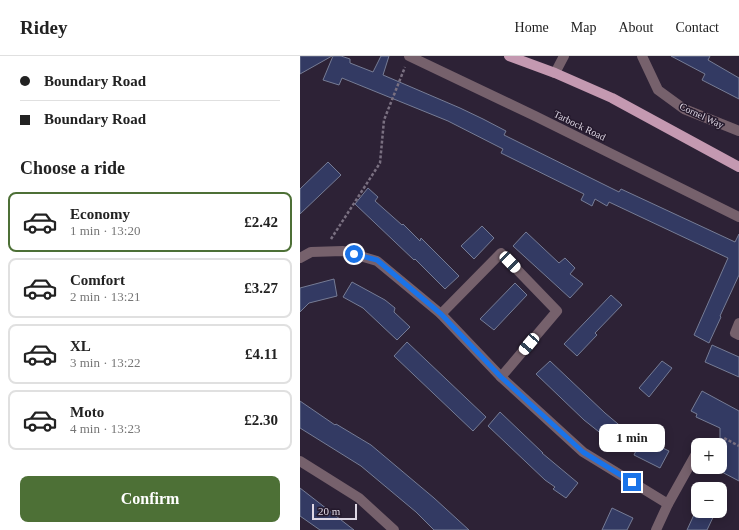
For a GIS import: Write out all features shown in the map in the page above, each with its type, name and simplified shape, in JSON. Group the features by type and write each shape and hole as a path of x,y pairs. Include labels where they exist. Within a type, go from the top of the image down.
{"main road":[{"path":"509,56 555,73 612,98 739,168"}],"street":[{"name":"Tarbock Road","path":"409,56 535,116 739,217"},
{"path":"555,73 564,56"},
{"name":"Cornel Way","path":"642,56 658,90 684,109 739,131"},
{"path":"300,258 311,252 343,251 377,260 441,314 501,377 583,452 668,504"},
{"path":"441,314 500,252 557,311 501,377"},
{"path":"739,323 735,333 739,335"},
{"path":"300,461 359,498 394,530"},
{"path":"656,530 668,504 691,463"}],"path":[{"path":"323,251 380,163 384,120 409,56"},
{"path":"727,440 739,446"}],"building":[{"path":"300,56 332,56 300,74"},
{"path":"333,56 341,56 350,59 350,63 373,72 381,56 389,56 383,75 483,119 506,131 504,135 619,192 621,189 735,242 739,234 739,275 709,343 694,335 728,258 609,202 607,206 595,199 592,206 581,200 584,194 501,153 503,149 448,121 342,78 339,85 323,80"},
{"path":"671,56 710,56 708,60 739,78 739,99 702,80 705,74"},
{"path":"328,162 341,175 300,214 300,189"},
{"path":"368,188 378,197 375,201 402,225 403,224 420,241 421,238 459,276 445,289 415,259 414,260 355,204"},
{"path":"482,226 494,238 474,259 461,246"},
{"path":"526,232 559,263 565,258 575,268 570,274 583,284 570,298 513,246"},
{"path":"334,279 337,296 309,303 300,312 300,288"},
{"path":"352,282 385,300 395,308 394,312 410,327 397,340 363,308 343,297"},
{"path":"515,283 527,295 494,330 480,319"},
{"path":"611,295 622,305 595,333 597,335 577,356 564,344"},
{"path":"407,342 486,417 473,431 394,356"},
{"path":"712,345 739,357 739,377 705,362"},
{"path":"550,361 624,429 613,443 584,420 536,374"},
{"path":"662,361 672,368 649,397 639,388"},
{"path":"702,391 739,411 739,481 726,474 727,474 727,438 720,438 720,428 696,417 697,414 691,411"},
{"path":"300,401 335,425 336,424 371,445 434,498 469,530 434,530 416,512 361,466 300,428"},
{"path":"500,412 542,453 578,483 566,498 553,489 555,487 545,480 488,426"},
{"path":"642,438 669,451 660,468 634,455"},
{"path":"300,488 354,530 320,530 300,516"},
{"path":"612,508 633,518 627,530 602,530"},
{"path":"692,518 713,518 707,530 687,530"}],"route":[{"path":"354,254 377,260 441,314 501,377 583,452 632,482"}]}
